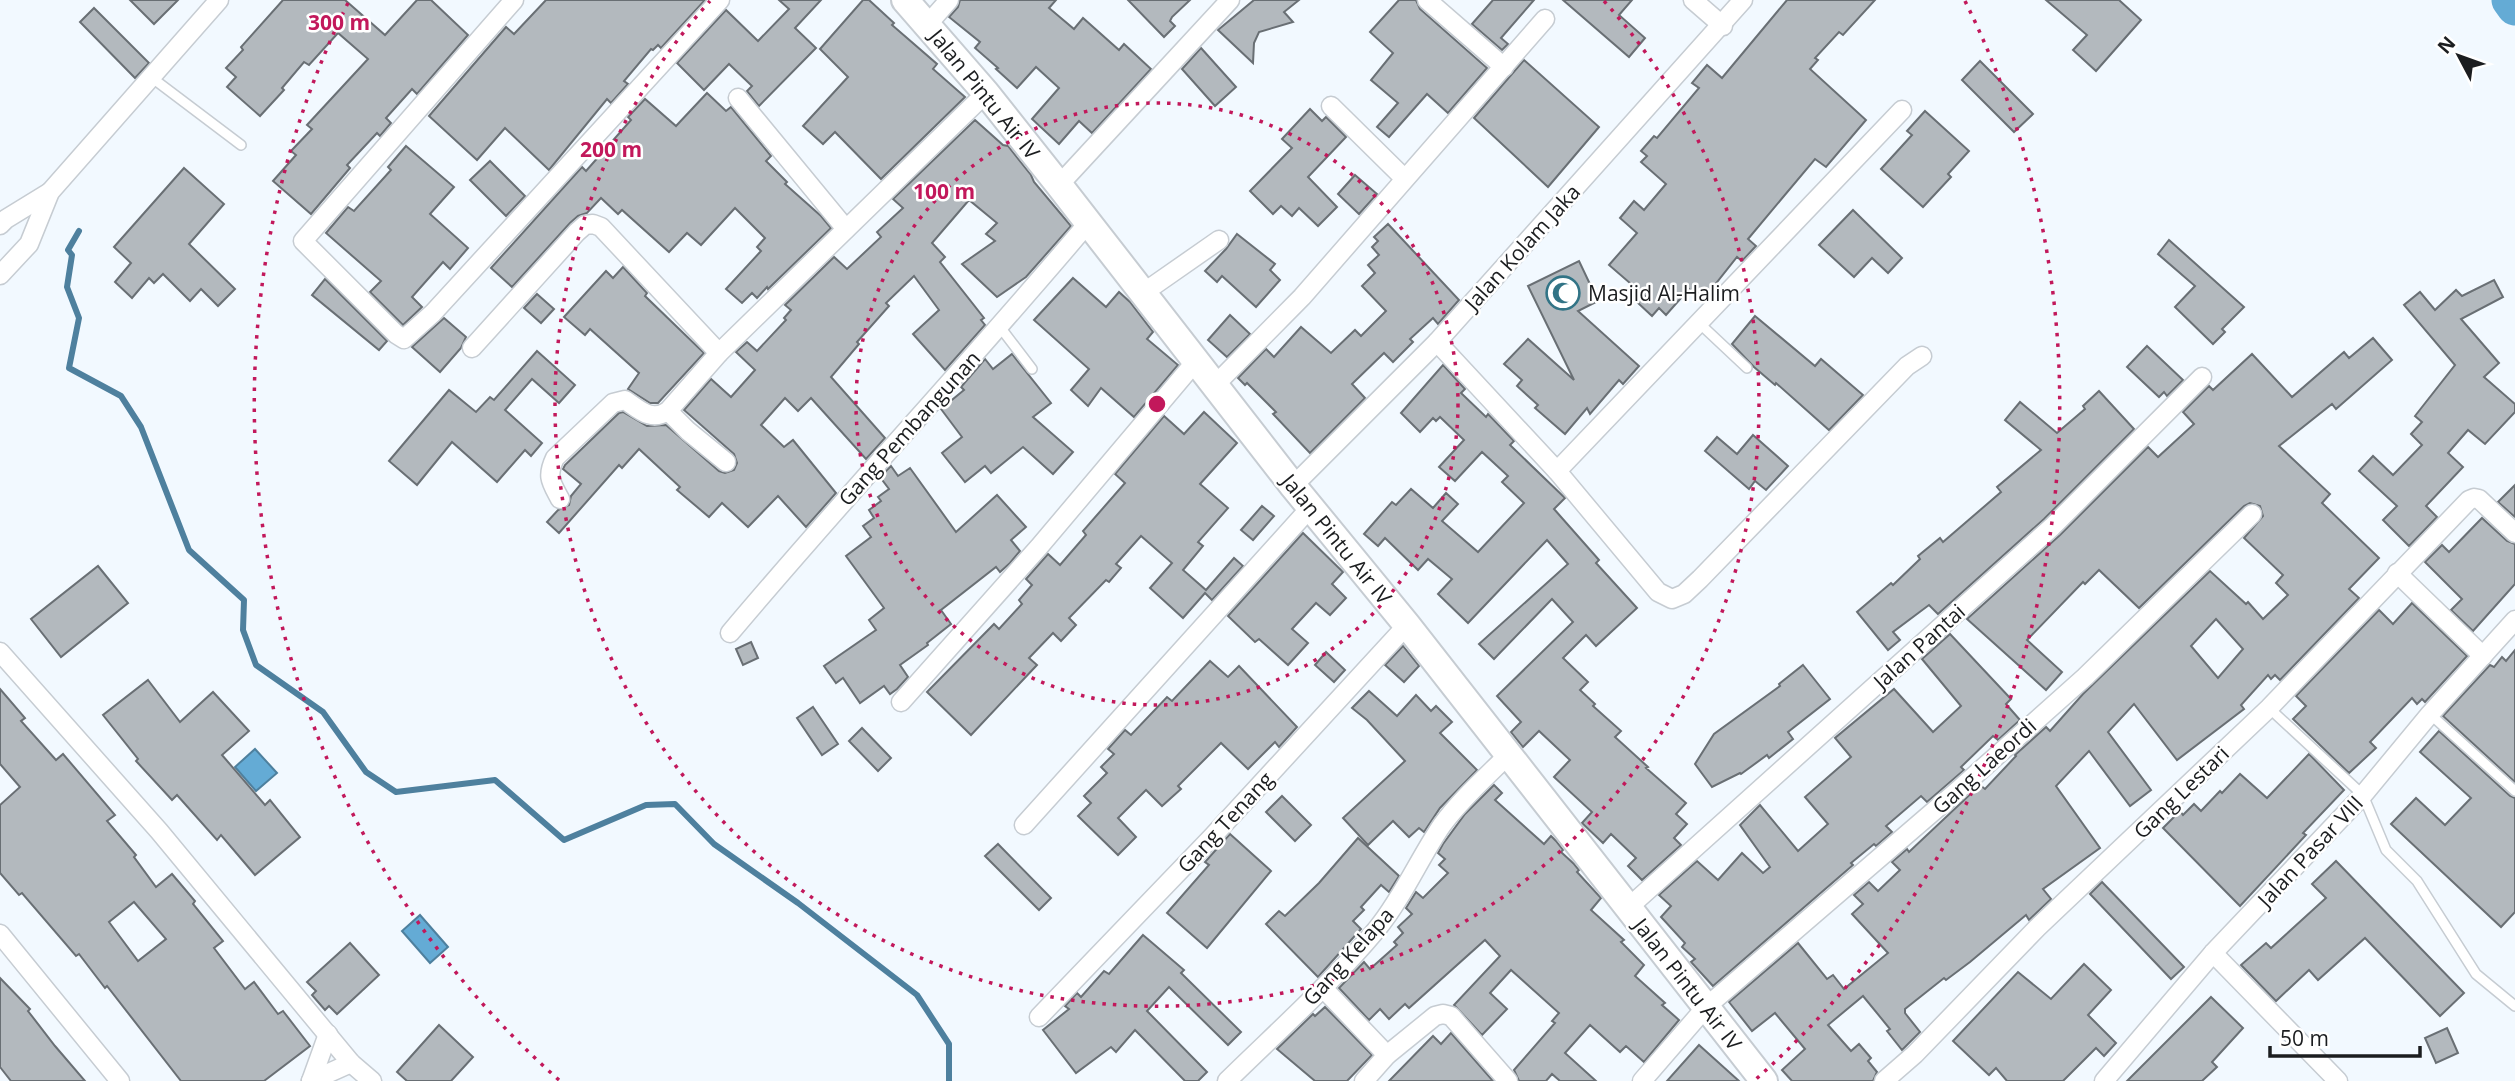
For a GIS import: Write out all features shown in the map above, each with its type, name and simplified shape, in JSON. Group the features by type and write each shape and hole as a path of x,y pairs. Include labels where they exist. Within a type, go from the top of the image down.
{"main road":[{"name":"Jalan Pintu Air IV","path":"905,0 986,93 1310,508 1408,625 1764,1081"}],"street":[{"path":"0,225 50,192 219,0"},
{"path":"514,0 303,240 404,339 433,313 720,0"},
{"path":"928,24 949,0"},
{"path":"1059,185 1230,0"},
{"path":"1427,0 1504,67"},
{"path":"1693,0 1723,26"},
{"name":"Jalan Kolam Jaka","path":"1293,486 1437,342 1723,26 1743,0"},
{"path":"1215,385 1302,298 1545,19"},
{"path":"559,499 549,470 555,458 613,403 625,400 652,417 668,411 719,353 986,93"},
{"path":"738,98 846,229"},
{"path":"1331,106 1404,178"},
{"path":"1557,471 1902,110"},
{"path":"0,275 29,244 50,192"},
{"name":"Gang Pembangunan","path":"730,634 812,536 1000,327 1088,223"},
{"path":"472,348 577,232 584,225 593,224 601,227 627,253 719,353"},
{"path":"1143,293 1219,240"},
{"path":"1437,342 1557,471 1658,592 1672,599 1678,598 1700,579 1907,366 1922,356"},
{"path":"901,702 1039,547 1196,361"},
{"name":"Jalan Pantai","path":"1629,908 2052,527 2202,377"},
{"path":"668,411 726,462"},
{"name":"Gang Lestari","path":"1884,1081 1915,1054 2037,928 2269,708 2469,500 2479,499 2515,533"},
{"path":"1024,825 1310,508"},
{"name":"Gang Laeordi","path":"1642,1081 1706,1007 2075,686 2252,514"},
{"path":"2397,573 2483,656"},
{"name":"Jalan Pasar VIII","path":"2110,1079 2214,953 2363,795 2430,714 2515,620"},
{"name":"Gang Tenang","path":"1039,1017 1212,837 1408,625"},
{"path":"0,652 159,831 351,1063 372,1081"},
{"name":"Gang Kelapa","path":"1227,1081 1323,988 1378,928 1415,873 1424,852 1445,821 1507,755"},
{"path":"0,934 120,1081"},
{"path":"2214,953 2338,1081"},
{"path":"1323,988 1387,1055"},
{"path":"1364,1081 1387,1055 1435,1016 1443,1014 1451,1016 1508,1081"},
{"path":"311,1081 328,1034"},
{"path":"311,1081 351,1063"}],"lane":[{"path":"151,77 241,145"},
{"path":"1698,322 1747,368"},
{"path":"1000,327 1032,369"},
{"path":"2269,708 2363,795 2386,850 2417,881 2476,974 2515,1006"},
{"path":"2430,714 2515,792"}],"water":[{"path":"255,749 277,773 256,791 235,767"},
{"path":"420,915 448,947 430,963 402,931"}],"building":[{"path":"130,0 178,0 154,24"},
{"path":"283,0 345,0 385,35 417,0 431,0 468,35 417,94 412,89 386,118 391,123 380,136 377,133 347,165 350,168 311,214 273,181 296,155 291,151 312,129 307,125 368,59 338,33 309,65 304,62 282,88 284,90 260,116 227,87 236,77 226,68"},
{"path":"546,0 705,0 661,48 658,45 651,49 624,81 628,84 611,103 607,99 549,170 505,128 477,160 429,116 506,27 514,34"},
{"path":"779,0 821,0 795,28 816,48 759,106 747,91 752,86 729,64 704,90 677,63 726,10 758,41 789,9"},
{"path":"863,0 869,0 894,23 892,25 937,64 933,69 965,97 881,179 835,132 823,144 803,126 848,77 820,49"},
{"path":"960,0 1056,0 1049,8 1074,29 1083,18 1119,50 1124,44 1151,69 1092,133 1079,121 1059,144 1032,119 1059,88 1036,67 1017,88 975,48 980,42 949,17 958,7"},
{"path":"1128,0 1190,0 1172,17 1170,21 1175,26 1164,37"},
{"path":"1254,0 1299,0 1284,12 1293,22 1259,32 1254,43 1253,63 1218,30"},
{"path":"1399,0 1416,0 1420,9 1487,68 1448,113 1427,94 1389,137 1377,127 1398,103 1371,80 1393,53 1370,32"},
{"path":"1493,0 1534,0 1501,38 1508,44 1502,50 1472,24"},
{"path":"1563,0 1632,0 1619,15 1645,38 1629,57"},
{"path":"1787,0 1875,0 1843,35 1839,32 1815,58 1818,60 1810,69 1866,120 1826,167 1815,159 1748,239 1756,246 1742,261 1737,257 1702,301 1689,289 1666,315 1659,308 1652,316 1638,303 1645,296 1609,265 1637,233 1620,218 1634,201 1644,210 1666,184 1641,162 1647,156 1641,151 1654,136 1657,138 1699,88 1692,83 1707,65 1722,78"},
{"path":"2046,0 2119,0 2141,20 2096,71 2073,50 2087,35"},
{"path":"94,8 149,63 135,78 80,22"},
{"path":"1201,48 1236,87 1215,106 1182,69"},
{"path":"1524,60 1599,127 1548,187 1474,118"},
{"path":"1980,61 2033,114 2014,132 1962,80"},
{"path":"707,93 726,111 731,107 771,156 766,161 787,182 785,184 831,228 757,298 752,293 742,303 726,289 761,251 757,247 765,238 735,208 701,245 687,233 669,252 622,210 618,214 601,198 587,213 570,223 512,287 491,268 582,167 586,171 631,120 628,117 645,99 676,126"},
{"path":"1310,109 1322,121 1326,117 1346,137 1308,177 1337,207 1318,226 1299,208 1292,216 1281,206 1273,214 1250,191 1292,148 1282,139"},
{"path":"1925,111 1969,151 1948,174 1951,177 1923,207 1881,169 1912,135 1907,131"},
{"path":"975,120 1003,145 1008,146 1071,226 1026,277 997,297 962,264 995,241 986,234 997,223 969,200 932,243 945,257 940,262 984,318 981,320 985,325 945,370 913,334 939,310 914,276 886,303 889,306 831,377 885,438 866,459 811,398 798,411 785,398 761,425 784,447 793,440 836,493 806,527 778,496 748,527 722,503 709,517 677,490 680,487 639,449 622,468 619,465 559,533 547,522 558,510 569,505 571,496 581,484 563,469 565,465 619,413 623,412 647,426 666,425 719,471 725,473 734,470 737,463 734,454 684,410 711,379 731,397 755,370 736,352 747,342 757,351 786,320 784,318 791,310 785,305 834,257 847,269 881,237 877,232 903,208 893,199"},
{"path":"406,146 454,187 430,214 468,248 450,269 443,262 412,297 422,307 403,325 370,292 381,281 326,233 348,207 354,211 391,170 388,167"},
{"path":"490,161 525,196 506,216 470,180"},
{"path":"184,168 224,204 189,244 235,289 218,306 201,289 190,301 163,274 154,283 149,278 132,298 115,282 131,263 114,247"},
{"path":"1355,175 1377,194 1359,214 1338,194"},
{"path":"1853,210 1902,258 1888,273 1872,258 1854,277 1819,245"},
{"path":"1388,224 1459,300 1438,324 1433,318 1410,339 1413,342 1393,362 1384,353 1352,384 1365,398 1310,453 1273,414 1276,412 1247,383 1245,385 1238,378 1266,349 1274,357 1301,327 1331,353 1355,330 1361,336 1386,311 1362,286 1375,273 1368,265 1379,255 1372,247 1378,241 1374,237"},
{"path":"1237,234 1275,264 1270,270 1280,280 1256,307 1222,276 1217,282 1205,271"},
{"path":"2169,240 2244,307 2222,329 2225,332 2213,344 2175,307 2195,286 2158,254"},
{"path":"1579,261 1598,301 1578,311 1639,366 1623,384 1619,380 1590,414 1587,408 1565,434 1535,408 1538,405 1517,386 1522,380 1504,364 1528,339 1574,380 1528,286"},
{"path":"623,267 647,293 645,296 704,353 658,403 650,403 628,389 639,373 590,329 585,335 564,317 606,271 613,278"},
{"path":"1073,278 1106,307 1119,292 1153,332 1147,339 1178,365 1134,417 1101,388 1088,406 1071,390 1089,369 1034,320"},
{"path":"325,279 387,341 379,350 312,295"},
{"path":"2494,280 2503,297 2461,319 2499,363 2484,377 2515,404 2515,412 2485,444 2468,430 2448,453 2463,467 2426,506 2437,517 2409,546 2383,520 2397,506 2359,471 2373,456 2393,475 2422,445 2411,434 2422,422 2415,416 2455,365 2404,305 2420,292 2435,310 2456,290 2462,296"},
{"path":"537,294 554,309 541,323 524,308"},
{"path":"1230,315 1250,334 1227,357 1208,340"},
{"path":"1755,316 1815,366 1821,359 1863,395 1829,430 1754,367 1732,344"},
{"path":"444,318 466,337 461,348 440,372 412,347"},
{"path":"2373,338 2392,360 2336,409 2332,404 2279,446 2330,494 2322,503 2379,558 2349,589 2359,598 2280,680 2275,675 2271,679 2268,675 2241,705 2244,709 2177,760 2134,704 2108,732 2151,790 2130,806 2089,751 2056,786 2100,848 2043,889 2051,899 2029,920 2026,915 1970,962 1946,980 1944,978 1905,1009 1905,1013 1920,1032 1902,1050 1887,1031 1890,1029 1863,996 1828,1025 1851,1051 1859,1044 1871,1058 1868,1061 1877,1072 1873,1081 1792,1081 1782,1070 1805,1049 1775,1013 1752,1031 1729,1002 1798,943 1827,979 1833,975 1844,989 1888,953 1852,914 1863,904 1854,895 1869,882 1878,891 1900,870 1892,862 1907,849 1909,852 1980,785 1985,789 2015,755 2046,727 2050,731 2083,694 2210,571 2246,604 2248,602 2263,619 2288,595 2276,583 2283,575 2244,538 2263,516 2260,506 2250,503 2139,608 2099,570 2085,584 2083,582 2027,640 2062,672 2046,690 1967,619 2060,535 2148,447 2158,457 2194,424 2183,412 2209,386 2213,390 2252,354 2292,397 2344,352 2349,358","holes":["2216,619 2243,649 2218,678 2191,646"]},
{"path":"2147,346 2183,380 2167,396 2164,392 2159,397 2127,367"},
{"path":"537,351 575,385 559,403 532,379 505,410 542,443 531,456 525,450 497,482 452,442 417,485 389,461 449,390 476,412 490,397 494,400"},
{"path":"1012,354 1051,403 1033,417 1073,452 1053,474 1023,447 991,473 985,466 965,482 942,453 962,437 941,409 964,390 961,387 985,359 993,369"},
{"path":"1443,365 1465,389 1461,393 1486,417 1488,414 1514,441 1510,445 1565,498 1554,509 1599,560 1596,563 1637,608 1596,646 1586,635 1563,658 1588,682 1580,690 1595,704 1593,706 1621,731 1615,737 1686,803 1676,814 1687,824 1674,838 1681,845 1642,880 1628,866 1636,858 1611,834 1603,843 1582,823 1592,812 1554,777 1570,760 1539,731 1523,747 1511,732 1521,722 1497,696 1573,622 1552,599 1494,659 1479,644 1568,564 1547,540 1468,623 1438,594 1452,579 1428,559 1418,570 1385,538 1378,546 1364,534 1392,502 1396,505 1411,489 1433,508 1446,493 1458,504 1442,521 1478,552 1524,503 1502,482 1508,476 1482,452 1455,481 1439,467 1464,440 1440,417 1436,421 1433,418 1420,432 1401,413"},
{"path":"2099,391 2134,429 2044,519 1938,614 1929,605 1893,632 1900,640 1888,650 1857,612 1891,583 1893,585 1920,559 1918,556 1940,538 1943,542 2001,492 1997,487 2041,450 2005,420 2020,402 2057,433 2085,409 2083,406"},
{"path":"1204,412 1237,443 1200,484 1228,508 1198,542 1203,546 1183,570 1206,590 1234,558 1243,566 1212,600 1205,593 1183,618 1150,588 1172,563 1141,536 1116,564 1121,568 1109,582 1106,580 1069,618 1076,625 1061,641 1053,633 1029,658 1037,665 971,735 927,692 994,624 999,629 1022,604 1019,600 1032,585 1026,579 1048,554 1060,565 1086,535 1083,531 1125,483 1115,474 1164,416 1184,434"},
{"path":"1753,435 1788,466 1766,490 1755,481 1749,489 1705,451 1717,437 1737,454"},
{"path":"891,466 898,476 910,468 956,532 997,495 1026,527 1011,540 1020,551 1010,563 1000,572 996,567 941,610 951,624 900,665 908,677 897,689 890,694 884,686 860,703 843,678 836,683 824,666 876,630 869,620 884,608 846,556 871,537 863,526 874,518 869,510 881,501 878,497 889,489 880,477"},
{"path":"2515,485 2515,517 2498,502"},
{"path":"1262,506 1274,516 1253,540 1241,530"},
{"path":"2482,518 2507,541 2515,544 2515,584 2473,631 2451,610 2462,599 2425,562 2442,545 2449,552"},
{"path":"1303,533 1343,572 1332,584 1346,598 1330,615 1316,603 1292,629 1308,643 1288,665 1259,639 1255,642 1228,616"},
{"path":"98,566 128,603 61,657 31,619"},
{"path":"2412,603 2467,656 2425,702 2422,699 2417,704 2412,698 2370,742 2376,748 2349,773 2293,719 2306,706 2296,696 2379,610 2393,624"},
{"path":"1950,634 2011,699 2006,704 2020,720 1998,740 1993,736 1961,767 1964,770 1927,802 1921,796 1886,826 1892,832 1851,863 1853,865 1713,986 1691,962 1695,959 1682,947 1685,943 1661,917 1671,906 1659,895 1697,861 1718,880 1742,853 1763,873 1770,867 1740,825 1760,805 1798,851 1828,824 1805,797 1851,757 1835,738 1894,689 1933,732 1961,706 1922,659"},
{"path":"751,642 758,658 743,665 736,649"},
{"path":"1403,646 1419,666 1404,682 1385,665"},
{"path":"2515,650 2515,782 2443,716 2490,665 2494,667 2502,657 2506,661"},
{"path":"1326,652 1345,670 1334,682 1315,665"},
{"path":"1210,661 1228,677 1239,666 1297,727 1279,747 1275,742 1248,769 1221,743 1178,786 1181,789 1162,806 1146,790 1118,818 1136,837 1118,855 1078,816 1091,803 1084,796 1107,773 1101,767 1114,754 1108,749 1125,730 1131,735 1167,697 1172,701"},
{"path":"1803,665 1830,699 1788,732 1793,739 1769,758 1767,755 1741,774 1712,787 1695,764 1714,734 1780,686 1779,684"},
{"path":"148,680 180,722 213,692 249,731 222,755 265,805 270,800 300,837 255,875 221,835 217,840 177,795 172,800 136,761 138,759 103,715"},
{"path":"0,689 25,718 21,721 56,760 63,754 115,815 107,821 136,855 134,857 156,887 172,874 223,941 214,948 245,989 254,982 278,1014 283,1011 310,1046 264,1081 181,1081 107,986 105,988 79,954 76,956 22,893 19,895 0,873 0,805 20,787 0,764","holes":["134,902 166,939 138,961 109,922"]},
{"path":"1369,691 1397,716 1416,695 1431,711 1436,706 1452,722 1440,733 1477,770 1440,808 1424,832 1419,828 1409,837 1393,821 1368,845 1343,818 1405,761 1367,720 1352,708"},
{"path":"813,707 838,744 822,755 797,718"},
{"path":"862,728 891,758 878,771 849,741"},
{"path":"2439,731 2515,798 2515,912 2501,927 2391,824 2416,798 2445,825 2471,798 2420,752"},
{"path":"2309,754 2344,790 2240,906 2163,828 2180,811 2183,815 2194,804 2201,811 2240,774 2267,798"},
{"path":"1494,785 1502,793 1495,800 1544,844 1551,836 1563,850 1561,852 1579,870 1577,872 1601,898 1591,910 1624,940 1621,942 1644,965 1635,976 1665,1003 1662,1005 1679,1020 1644,1062 1626,1046 1620,1052 1590,1025 1565,1053 1596,1081 1560,1081 1552,1074 1546,1081 1519,1081 1514,1070 1555,1023 1552,1021 1559,1013 1511,970 1490,993 1507,1009 1482,1035 1454,1005 1500,956 1485,940 1409,1008 1405,1004 1389,1019 1380,1009 1369,1020 1339,988 1364,962 1370,969 1397,945 1394,942 1403,933 1398,927 1412,914 1406,908 1416,892 1423,898 1448,873 1439,865 1445,859 1438,853 1443,844 1465,814"},
{"path":"1282,796 1311,825 1295,841 1266,812"},
{"path":"1230,834 1271,871 1207,948 1167,913 1209,865 1205,862"},
{"path":"1358,838 1399,876 1389,892 1381,885 1361,907 1364,910 1353,921 1361,929 1318,977 1266,924 1279,911 1285,916 1319,883"},
{"path":"998,844 1051,898 1039,910 985,856"},
{"path":"2336,861 2464,993 2440,1016 2365,938 2318,980 2309,970 2276,1001 2241,965 2266,943 2271,948 2326,898 2312,884"},
{"path":"2102,882 2184,967 2171,979 2090,894"},
{"path":"1143,935 1184,970 1181,973 1241,1032 1228,1045 1169,987 1147,1011 1207,1072 1198,1081 1185,1081 1135,1030 1116,1052 1111,1047 1076,1073 1043,1030 1069,1009 1065,1006 1077,993 1081,997 1104,971 1109,974"},
{"path":"350,943 379,975 337,1014 329,1006 325,1010 312,995 316,991 307,982"},
{"path":"2084,964 2111,990 2088,1015 2116,1043 2104,1056 2096,1048 2063,1081 2007,1081 1996,1068 1989,1075 1953,1041 2018,972 2051,999"},
{"path":"0,978 30,1009 28,1011 85,1081 11,1081 0,1067"},
{"path":"2211,997 2243,1028 2212,1062 2217,1067 2202,1081 2127,1081"},
{"path":"1325,1007 1372,1055 1347,1081 1315,1081 1277,1049 1313,1014 1315,1016"},
{"path":"439,1025 473,1057 451,1081 407,1081 397,1072"},
{"path":"2447,1028 2458,1053 2436,1063 2425,1038"},
{"path":"1451,1033 1493,1081 1389,1081 1433,1036 1441,1044"},
{"path":"1699,1045 1739,1081 1667,1081"}],"waterway":[{"path":"2510,0 2515,7"},
{"path":"79,231 68,250 72,255 67,287 79,318 69,368 121,396 141,427 189,550 244,600 243,630 256,665 323,712 366,772 396,792 495,780 564,840 646,805 675,804 714,844 798,903 917,995 949,1044 949,1081"}],"place":[{"name":"Masjid Al-Halim","path":"1563,293"}]}
